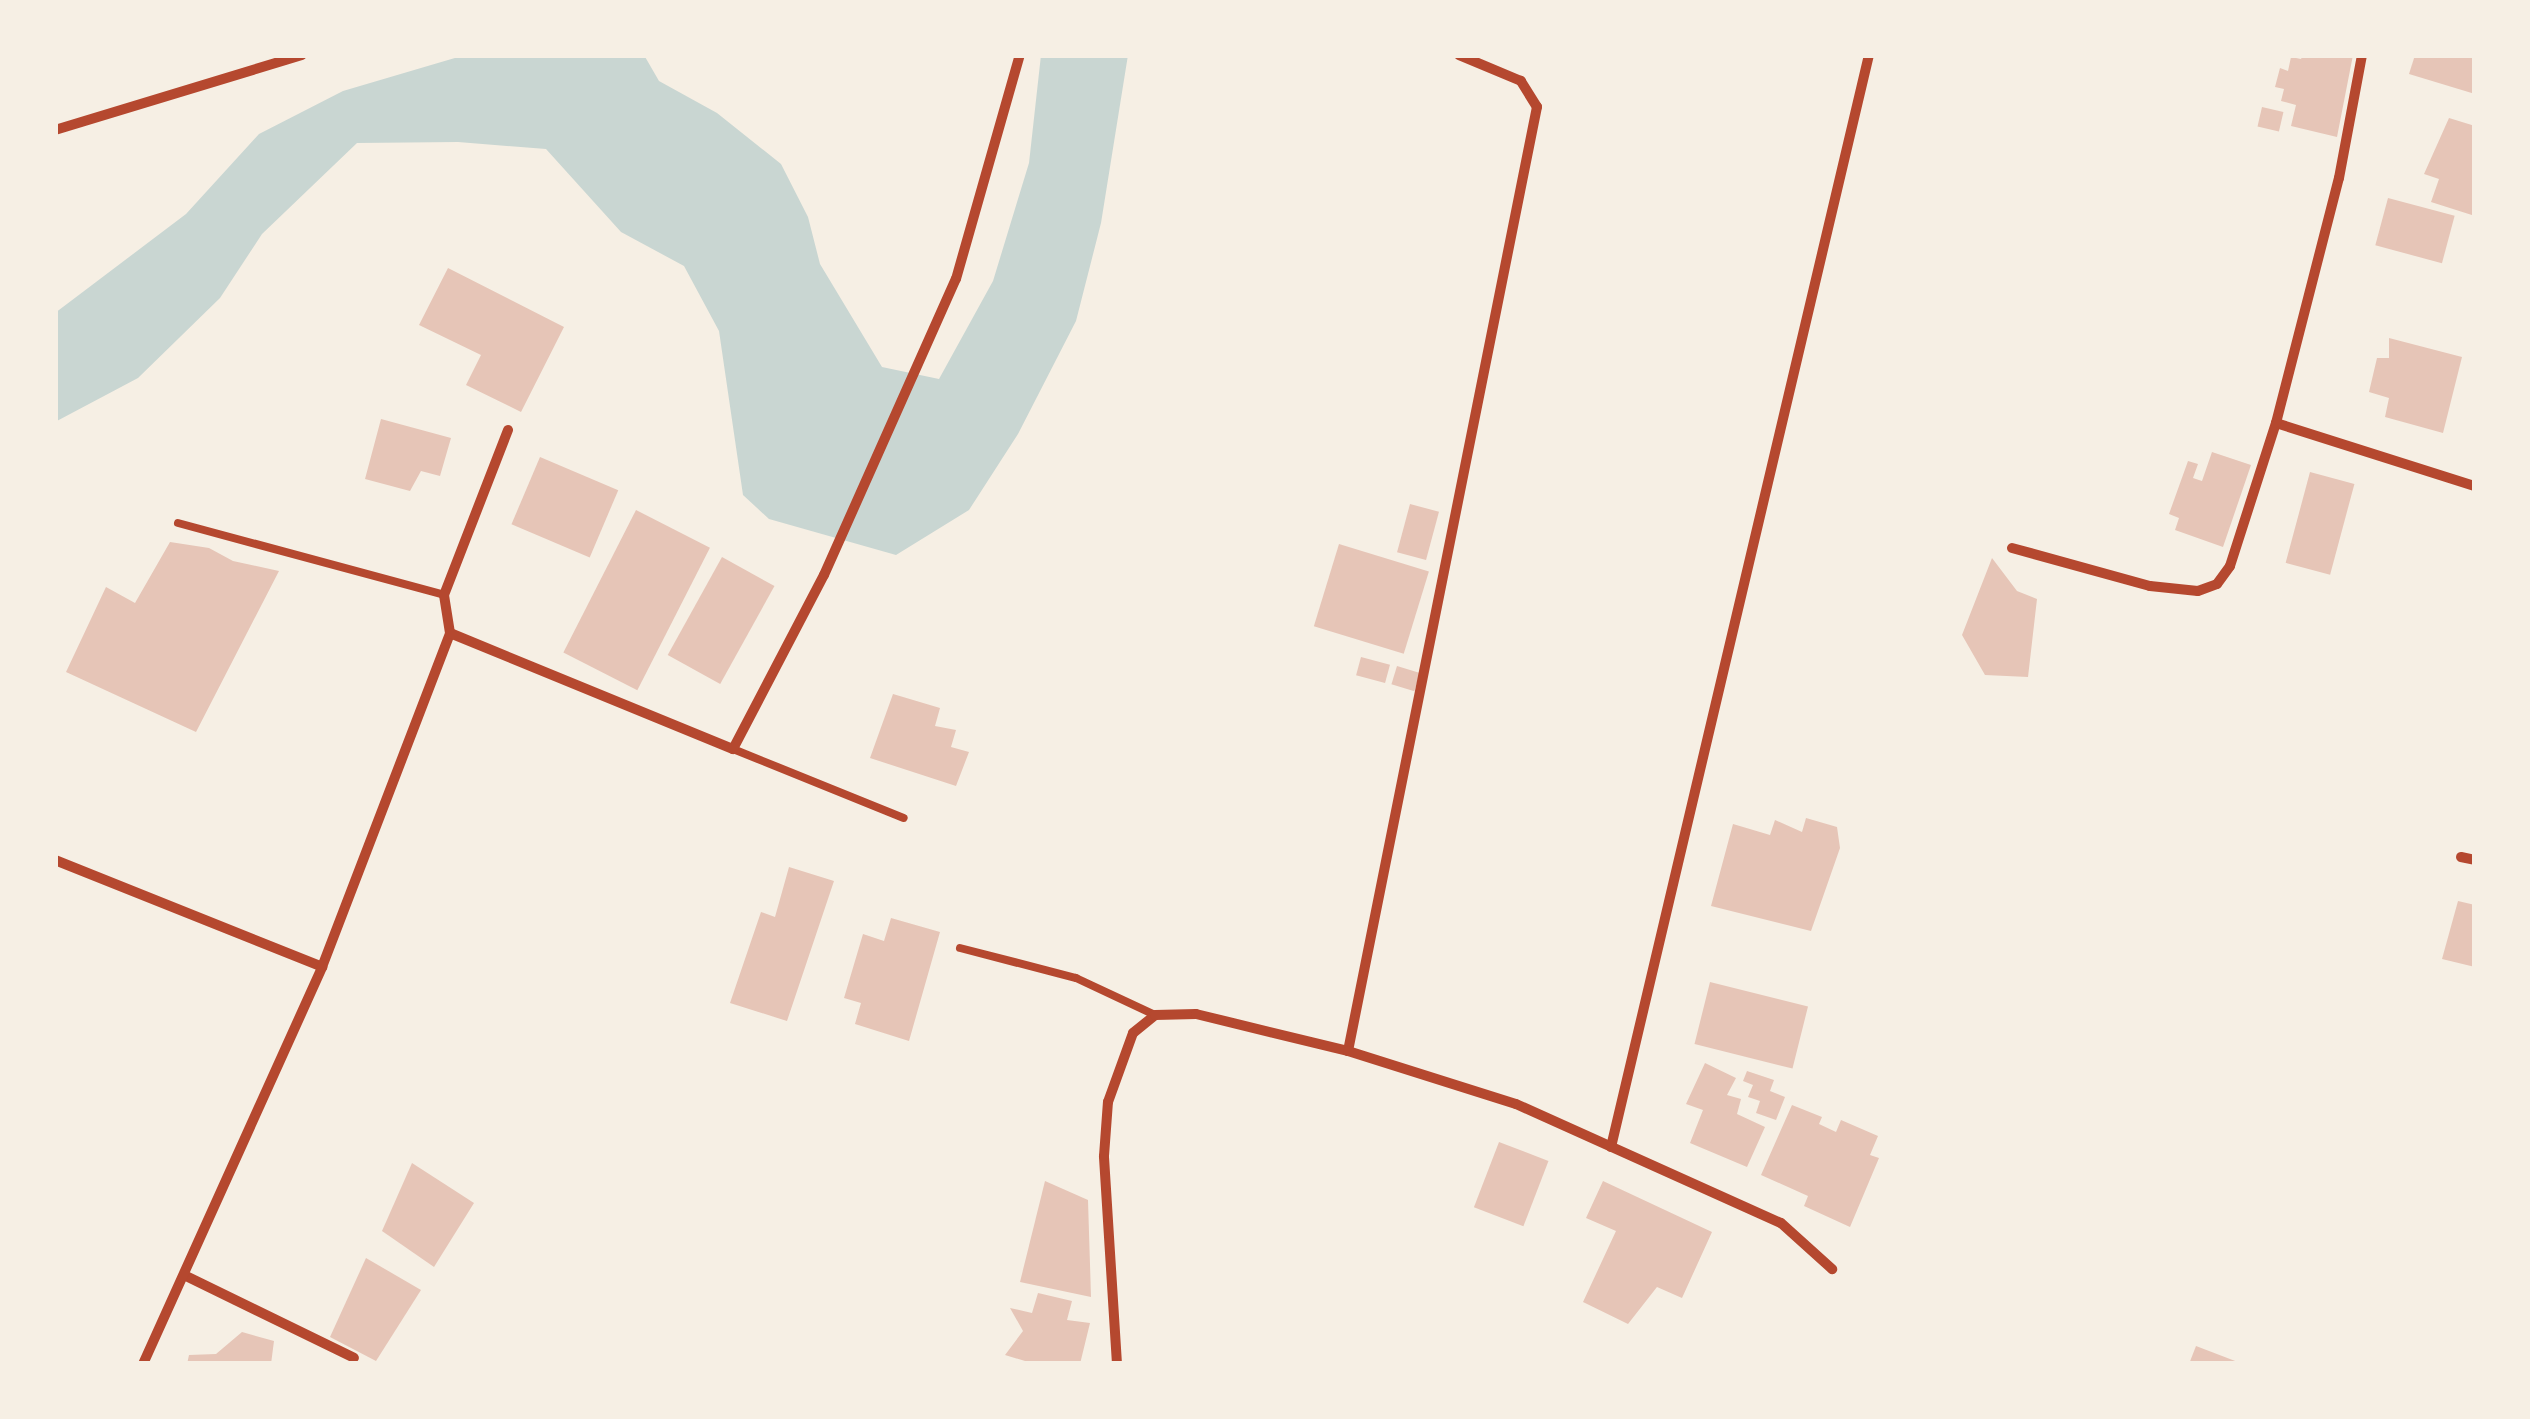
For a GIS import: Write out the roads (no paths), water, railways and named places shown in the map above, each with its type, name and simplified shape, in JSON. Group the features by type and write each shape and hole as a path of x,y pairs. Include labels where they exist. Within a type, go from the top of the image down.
{"street":[{"path":"55,130 302,55"},
{"path":"450,634 733,749 824,575 956,279 1020,55"},
{"path":"1348,1051 1536,107 1521,82 1459,55"},
{"path":"1611,1147 1869,55"},
{"path":"2012,548 2150,586 2198,591 2217,584 2230,566 2276,423 2338,178 2362,55"},
{"path":"2276,423 2475,486"},
{"path":"143,1364 322,967 450,634 444,595 508,430"},
{"path":"2462,857 2475,860"},
{"path":"55,860 322,967"},
{"path":"1117,1364 1104,1156 1108,1102 1134,1033 1155,1015 1196,1014 1348,1051 1516,1104 1781,1223 1832,1268"},
{"path":"184,1275 354,1358"}],"lane":[{"path":"178,524 444,595"},
{"path":"733,749 904,818"},
{"path":"960,948 1076,978 1155,1015"}]}
